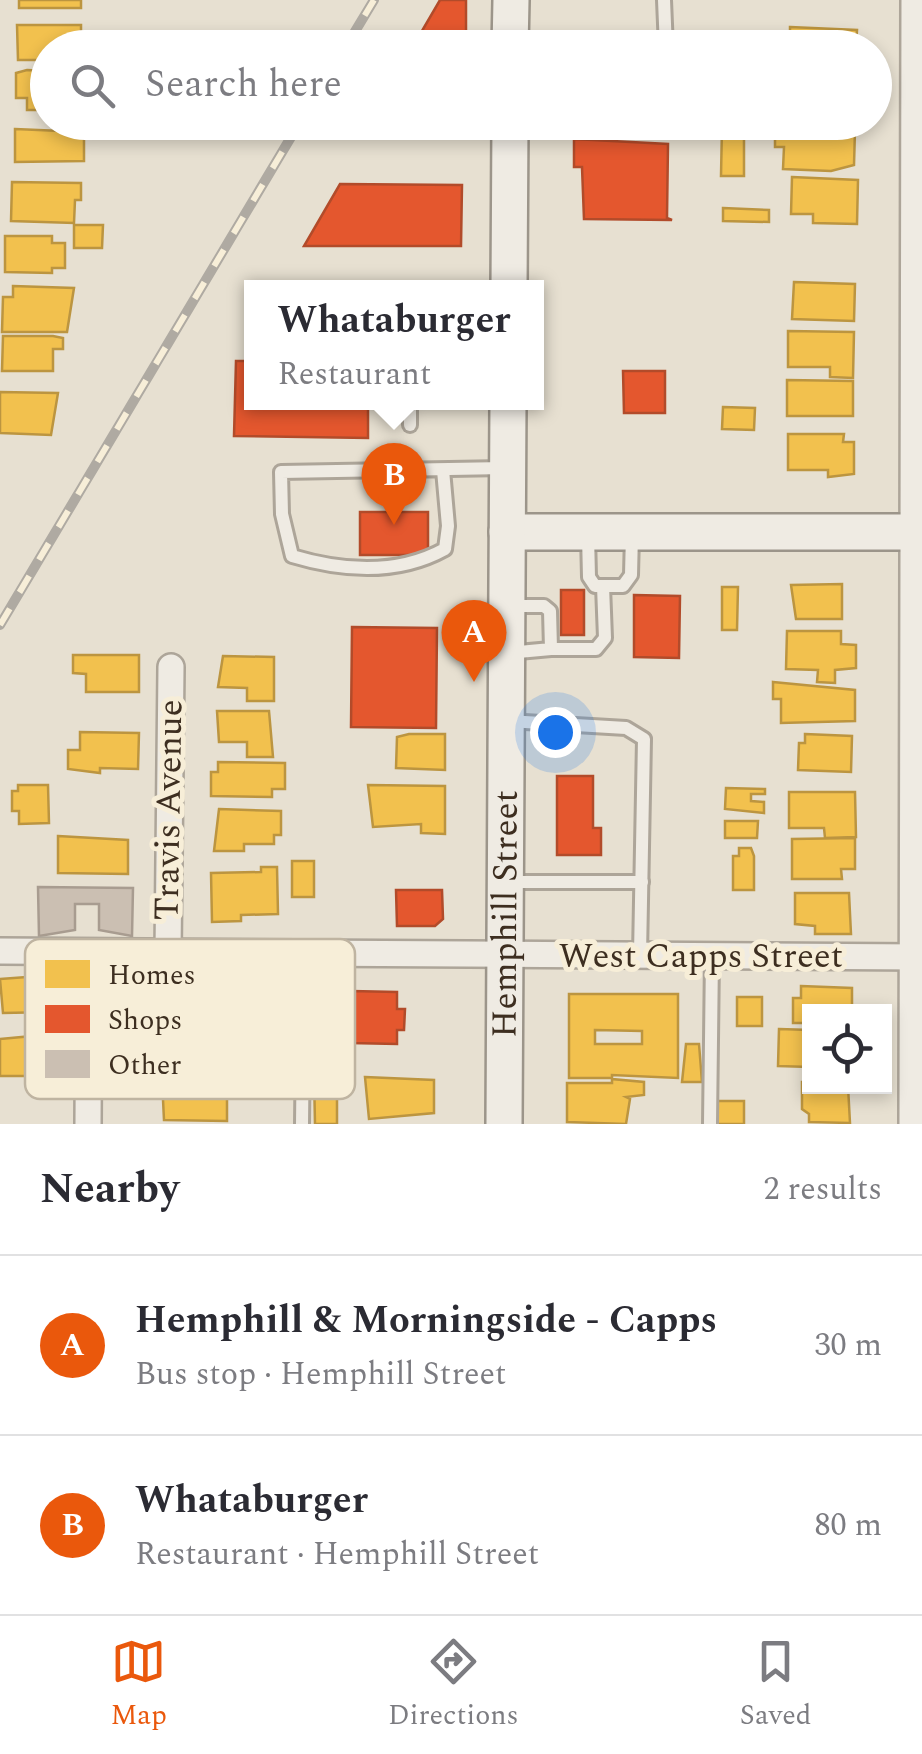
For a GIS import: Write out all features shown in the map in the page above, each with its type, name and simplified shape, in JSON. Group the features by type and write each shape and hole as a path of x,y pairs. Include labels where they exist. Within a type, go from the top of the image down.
{"main road":[{"path":"510,0 510,30"},
{"path":"509,280 510,140"},
{"name":"Hemphill Street","path":"504,1124 508,410"},
{"path":"508,532 918,532"}],"street":[{"path":"912,1124 912,989 917,958 918,532 914,0"},
{"name":"Travis Avenue","path":"168,939 171,667"},
{"name":"West Capps Street","path":"0,951 25,951"},
{"name":"West Capps Street","path":"355,953 917,958"},
{"path":"88,1099 88,1124"}],"lane":[{"path":"664,0 665,30"},
{"path":"410,410 410,424"},
{"path":"443,470 448,526 444,550 418,564 334,568 292,556 282,514 282,472 508,468"},
{"path":"588,532 589,578 596,586 623,586 631,575 632,532"},
{"path":"506,653 596,649 604,638 603,586"},
{"path":"507,606 544,606 550,611 551,649"},
{"path":"506,721 626,728 644,739 640,955"},
{"path":"505,882 642,882"},
{"path":"710,1124 712,956"},
{"path":"302,1099 302,1124"}],"building: Homes":[{"path":"19,0 81,0 81,8 19,8"},
{"path":"17,25 81,25 81,30 30,30 30,60 18,60"},
{"path":"790,27 857,30 790,30"},
{"path":"30,70 30,110 27,98 16,98 16,73"},
{"path":"15,129 30,130 30,140 84,140 84,161 15,162"},
{"path":"722,140 744,140 744,176 721,176"},
{"path":"775,140 855,140 854,165 831,171 783,169 784,147 775,147"},
{"path":"792,177 858,180 857,224 813,223 813,214 791,214"},
{"path":"12,182 81,183 74,223 11,221"},
{"path":"723,208 769,210 769,222 723,221"},
{"path":"74,225 103,225 102,248 74,248"},
{"path":"5,236 52,236 52,243 65,243 65,268 52,268 52,273 5,272"},
{"path":"794,282 855,284 854,321 792,319"},
{"path":"13,286 74,288 67,332 2,332 3,297 13,297"},
{"path":"788,331 854,332 853,378 830,377 830,367 788,367"},
{"path":"3,336 63,338 63,349 53,349 53,371 2,371"},
{"path":"787,380 853,381 853,416 787,416"},
{"path":"0,392 58,393 51,435 0,433"},
{"path":"723,407 755,408 754,430 722,429"},
{"path":"788,434 844,434 843,442 854,442 854,474 828,477 828,470 788,470"},
{"path":"842,584 842,619 796,619 791,585"},
{"path":"722,587 738,587 737,630 722,630"},
{"path":"787,631 841,631 841,644 856,645 856,668 835,670 835,683 817,682 818,670 786,669"},
{"path":"73,655 139,655 139,692 86,692 86,674 73,673"},
{"path":"223,656 274,657 274,701 247,701 247,688 218,687"},
{"path":"773,682 855,690 855,721 781,723 781,699 773,699"},
{"path":"217,711 269,711 273,757 247,757 247,742 219,742"},
{"path":"80,732 139,733 138,769 100,768 100,773 68,769 68,750 80,750"},
{"path":"445,734 445,770 396,768 397,737"},
{"path":"805,734 852,736 851,772 798,770 799,743 805,743"},
{"path":"218,762 285,763 285,789 272,789 272,797 211,796 211,772 218,772"},
{"path":"18,785 48,785 49,823 19,824 19,811 12,811 12,791 18,791"},
{"path":"368,785 445,786 445,834 421,833 421,824 373,827"},
{"path":"726,788 765,789 765,794 751,794 751,801 764,802 764,813 725,809"},
{"path":"789,792 855,792 856,837 825,838 824,828 789,828"},
{"path":"219,809 281,811 281,835 274,835 274,844 244,844 244,851 214,851"},
{"path":"725,821 758,821 757,838 725,838"},
{"path":"58,836 128,840 128,874 58,873"},
{"path":"855,838 855,869 841,869 842,879 792,879 792,839"},
{"path":"739,848 751,848 754,856 754,890 733,890 733,856 739,856"},
{"path":"292,861 314,861 314,897 292,897"},
{"path":"261,867 277,867 278,914 241,915 241,921 212,922 211,873 261,872"},
{"path":"795,893 849,893 851,934 815,934 815,926 795,924"},
{"path":"25,977 25,1013 3,1013 0,979"},
{"path":"801,986 852,988 852,1004 802,1004 802,1023 793,1023 793,998 801,998"},
{"path":"569,994 678,994 678,1078 569,1078","holes":["595,1030 642,1031 642,1044 595,1044"]},
{"path":"737,997 762,997 762,1026 737,1026"},
{"path":"779,1029 802,1030 802,1067 778,1066"},
{"path":"25,1037 25,1076 0,1076 0,1039"},
{"path":"686,1044 699,1044 702,1082 682,1082"},
{"path":"365,1077 434,1080 434,1113 369,1119"},
{"path":"612,1079 644,1082 644,1095 626,1097 630,1099 626,1124 567,1122 567,1083 612,1083"},
{"path":"802,1094 848,1094 850,1123 809,1122 809,1114 802,1109"},
{"path":"163,1099 227,1099 227,1121 164,1120"},
{"path":"314,1099 337,1099 337,1124 315,1124"},
{"path":"717,1101 744,1101 744,1124 717,1124"}],"building: Shops":[{"path":"440,0 466,0 466,30 422,30"},
{"path":"574,140 668,144 667,218 672,220 584,219 582,167 574,167"},
{"path":"340,184 462,185 461,246 304,246"},
{"path":"236,361 244,361 244,410 368,410 368,438 234,436"},
{"path":"623,371 665,371 665,413 624,413"},
{"path":"360,512 428,512 428,555 360,555"},
{"path":"561,590 584,590 584,635 561,635"},
{"path":"634,595 680,596 679,658 634,657"},
{"path":"352,627 437,628 436,728 351,727"},
{"path":"557,776 593,776 593,828 601,828 601,855 557,855"},
{"path":"396,890 442,890 443,919 435,926 397,926"},
{"path":"355,991 397,992 397,1009 405,1009 404,1030 397,1030 397,1044 355,1043"}],"building: Other":[{"path":"38,887 133,888 132,936 99,930 99,904 75,904 75,930 39,936"}],"railway":[{"path":"356,30 374,0"},
{"path":"0,625 289,140"}],"place":[{"name":"Whataburger","path":"394,525"},
{"name":"Hemphill & Morningside - Capps","path":"474,682"}]}
